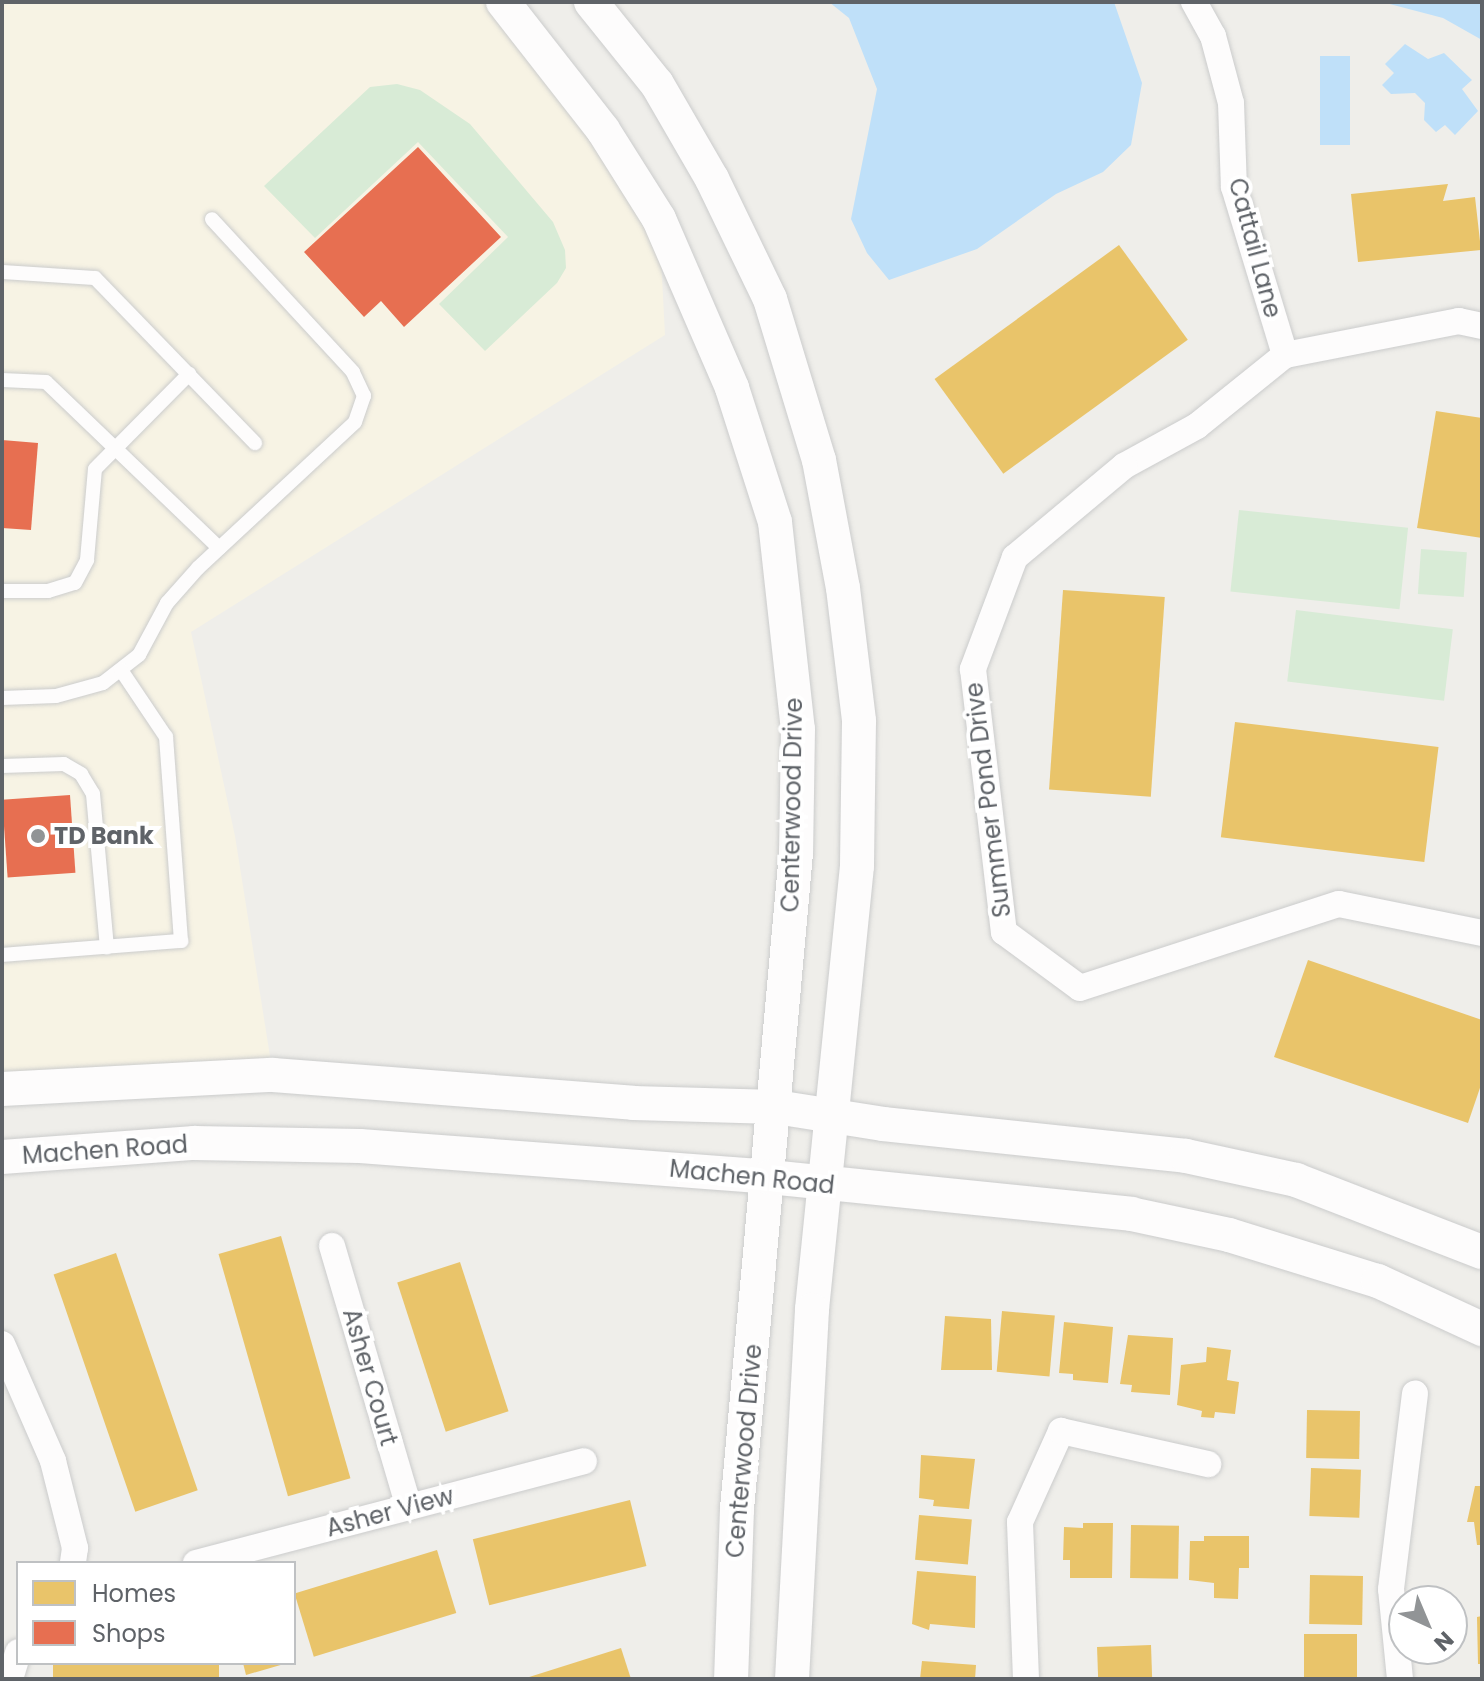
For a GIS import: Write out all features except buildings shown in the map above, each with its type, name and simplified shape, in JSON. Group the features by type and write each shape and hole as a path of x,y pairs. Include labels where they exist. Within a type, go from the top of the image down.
{"street":[{"name":"Centerwood Drive","path":"503,2 603,130 659,219 732,388 775,522 798,729 796,853 776,1107 737,1509 731,1679"},
{"path":"591,2 657,84 712,179 770,299 819,460 843,588 859,721 857,866 828,1185 812,1310 792,1679"},
{"name":"Cattail Lane","path":"1194,2 1213,36 1231,103 1234,187 1285,355"},
{"name":"Summer Pond Drive","path":"1482,326 1459,321 1285,355 1197,426 1124,466 1015,557 973,669 1004,932 1080,988 1339,904 1482,933"},
{"path":"2,1089 273,1075 633,1103 776,1107 1186,1156 1296,1180 1482,1252"},
{"name":"Machen Road","path":"2,1157 194,1143 360,1146 769,1177 1131,1214 1229,1235 1378,1281 1482,1329"},
{"name":"Asher Court","path":"332,1246 409,1507"},
{"path":"2,1344 53,1461 75,1548 73,1561"},
{"path":"1400,1679 1391,1589 1415,1393"},
{"path":"1026,1679 1020,1522 1061,1431 1208,1464"},
{"name":"Asher View","path":"204,1561 584,1461"},
{"path":"10,1679 16,1659"}],"lane":[{"path":"2,698 56,696 103,683 121,670 139,655 167,603 219,548 355,422 364,396 353,372 212,219"},
{"path":"2,272 95,278 255,443"},
{"path":"2,591 48,591 75,583 87,560 95,469 189,374"},
{"path":"2,380 46,382 219,548"},
{"path":"2,955 181,941 166,737 121,670"},
{"path":"2,766 64,764 81,774 93,794 107,947"}],"shaded area":[{"path":"2,2 503,2 659,219 665,335 191,632 235,836 273,1075 2,1105"}],"green space":[{"path":"397,84 420,90 470,124 553,222 565,250 566,268 557,283 485,351 439,304 508,237 418,142 315,238 264,186 370,87"},
{"path":"1239,510 1408,528 1399,609 1230,592"},
{"path":"1421,549 1467,552 1464,597 1418,594"},
{"path":"1296,610 1453,629 1444,701 1287,681"}],"water":[{"path":"829,2 1114,2 1142,83 1131,145 1103,172 1056,194 977,249 889,280 867,253 851,219 877,89 849,18"},
{"path":"1382,2 1482,2 1482,40 1443,18"},
{"path":"1405,44 1428,59 1444,53 1472,80 1462,89 1478,111 1455,135 1445,125 1436,132 1424,120 1425,103 1415,93 1391,94 1382,85 1394,73 1385,64"},
{"path":"1320,56 1350,56 1350,145 1320,145"}],"place":[{"name":"TD Bank","path":"38,836"}]}
